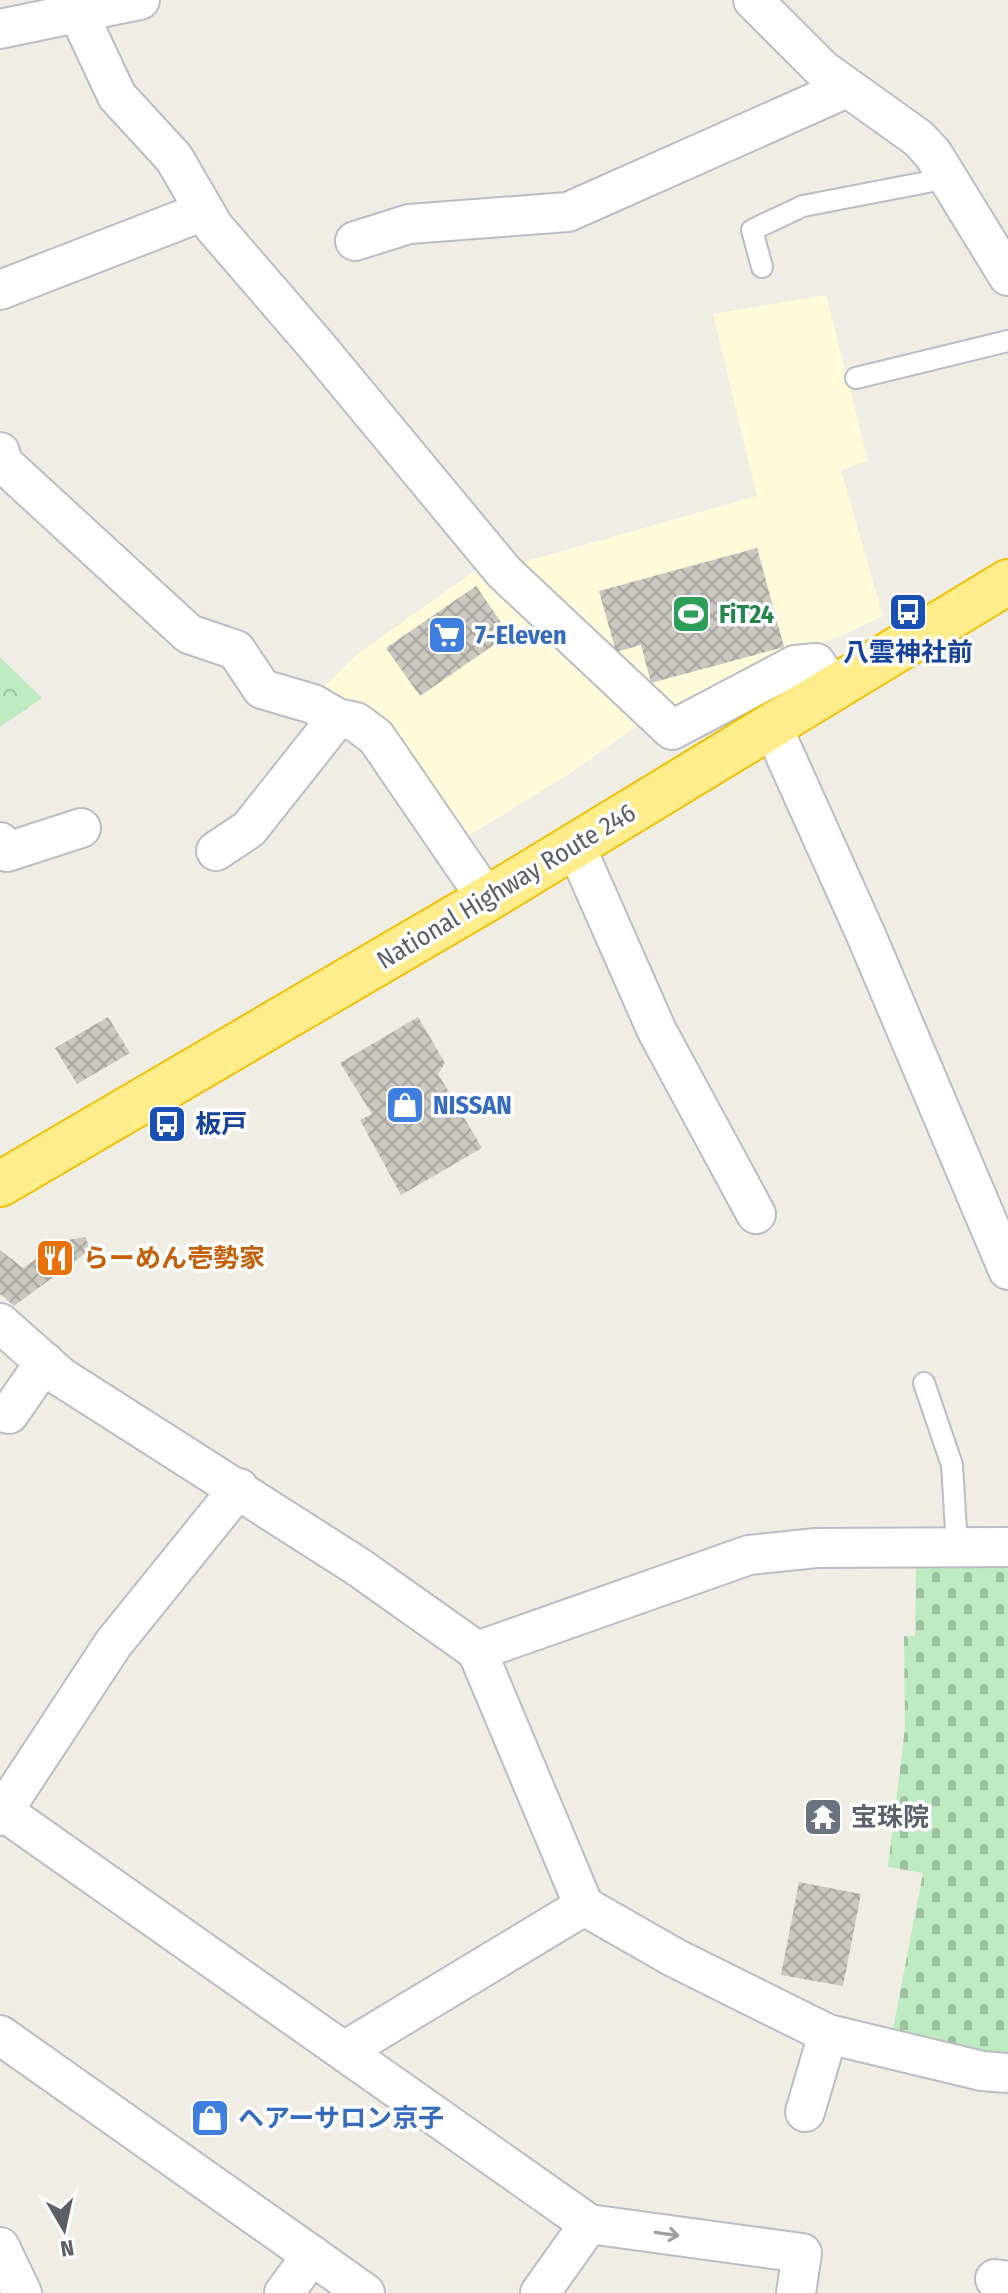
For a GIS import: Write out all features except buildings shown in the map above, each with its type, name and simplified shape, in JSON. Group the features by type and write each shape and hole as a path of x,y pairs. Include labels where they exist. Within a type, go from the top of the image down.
{"highway":[{"name":"National Highway Route 246","path":"0,1184 487,899 1008,582"}],"street":[{"path":"0,29 75,6 140,0"},
{"path":"753,0 823,70 918,138 933,154 1008,276"},
{"path":"75,6 117,96 174,158 214,227 504,572 672,730 795,665 816,663 833,689"},
{"path":"355,241 409,224 568,212 847,88"},
{"path":"0,290 204,211"},
{"path":"0,452 3,463 189,634 236,650 262,689 313,704 337,718 356,722 376,737 487,899"},
{"path":"216,851 249,829 337,718"},
{"path":"772,726 997,1214 1008,1270"},
{"path":"0,842 7,852 81,828"},
{"path":"575,845 657,1031 756,1214"},
{"path":"0,1323 61,1377 239,1488 477,1651 584,1906 675,1958 828,2034 982,2071 1008,2073"},
{"path":"0,1412 9,1414 45,1362"},
{"path":"239,1488 113,1644 1,1812 589,2224 802,2253 796,2293"},
{"path":"477,1651 749,1555 816,1548 1008,1547"},
{"path":"344,2051 584,1906"},
{"path":"805,2112 828,2034"},
{"path":"0,2035 365,2293"},
{"path":"540,2293 589,2224"},
{"path":"0,2247 22,2293"},
{"path":"284,2293 312,2255"}],"lane":[{"path":"762,267 752,230 803,206 948,178"},
{"path":"856,378 1008,341"},
{"path":"924,1383 952,1465 957,1547"}],"shaded area":[{"path":"826,295 868,461 841,470 883,616 682,711 520,563 757,496 713,314"},
{"path":"480,567 643,722 566,776 461,840 324,687 359,653"}],"green space":[{"path":"0,657 42,698 0,727"},
{"path":"916,1563 1008,1563 1008,2060 891,2039 923,1873 888,1867 905,1728 904,1636 915,1636"}],"place":[{"name":"八雲神社前","path":"908,612"},
{"name":"FiT24","path":"691,614"},
{"name":"7-Eleven","path":"447,635"},
{"name":"NISSAN","path":"405,1105"},
{"name":"板戸","path":"167,1124"},
{"name":"らーめん壱勢家","path":"55,1258"},
{"name":"宝珠院","path":"823,1817"},
{"name":"ヘアーサロン京子","path":"210,2118"}]}
